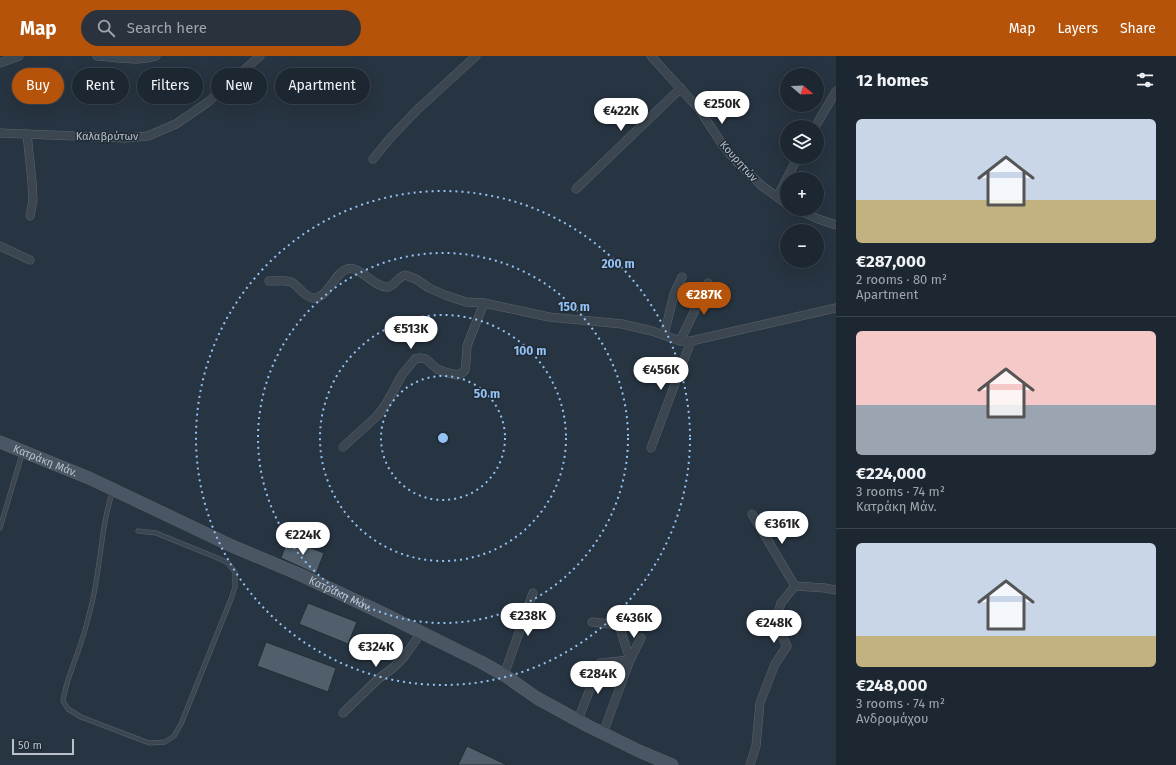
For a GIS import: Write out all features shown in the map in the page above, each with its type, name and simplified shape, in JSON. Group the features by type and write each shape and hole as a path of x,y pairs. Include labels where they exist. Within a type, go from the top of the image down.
{"street":[{"path":"0,63 19,56"},
{"path":"97,56 136,58 156,56"},
{"name":"Καλαβρύτων","path":"0,133 126,138 148,136 176,124 208,102 260,56"},
{"path":"373,159 391,137 418,109 476,56"},
{"name":"Κουρητών","path":"651,56 699,109 729,153 745,170 780,199"},
{"path":"576,189 681,88"},
{"path":"819,120 836,91"},
{"path":"27,134 32,194 30,216"},
{"path":"777,197 794,164"},
{"path":"812,216 836,225"},
{"path":"0,246 30,260"},
{"path":"269,281 290,282 295,284 306,295 315,298 322,296 334,280 345,270 352,268 384,286 391,286 400,276 405,275 416,279 429,288 466,302 484,303 549,317 622,324 664,335 680,341 691,342 836,308"},
{"path":"664,335 674,294 682,277"},
{"path":"680,341 708,283"},
{"path":"343,447 377,416 386,404 402,375 415,360 420,358 426,359 437,369 458,375 465,370 467,346 484,303"},
{"path":"651,448 691,342"},
{"name":"Κατράκη Μάν.","path":"0,442 113,490 232,546 342,594 421,633 445,643 504,675 537,698 639,751 672,765"},
{"path":"752,514 795,586"},
{"path":"795,586 836,590"},
{"path":"750,765 756,746 760,703 775,664 787,646 775,623 781,603 795,586"},
{"path":"504,675 533,593"},
{"path":"592,622 619,625 630,660"},
{"path":"343,713 378,679 393,668 404,657 421,633"},
{"path":"603,733 630,660 641,638"},
{"path":"578,720 600,663 630,660"}],"lane":[{"path":"0,528 23,451"},
{"path":"113,490 104,521 100,558 91,607 76,658 65,688 63,701 68,709 81,717 149,743 165,742 174,736 182,724 231,599 235,587 235,572 228,563 156,533 138,531"}],"building":[{"path":"288,539 324,553 316,574 281,558"},
{"path":"308,603 357,622 348,644 299,624"},
{"path":"266,642 336,668 328,692 257,666"},
{"path":"467,746 507,765 458,765"}]}
